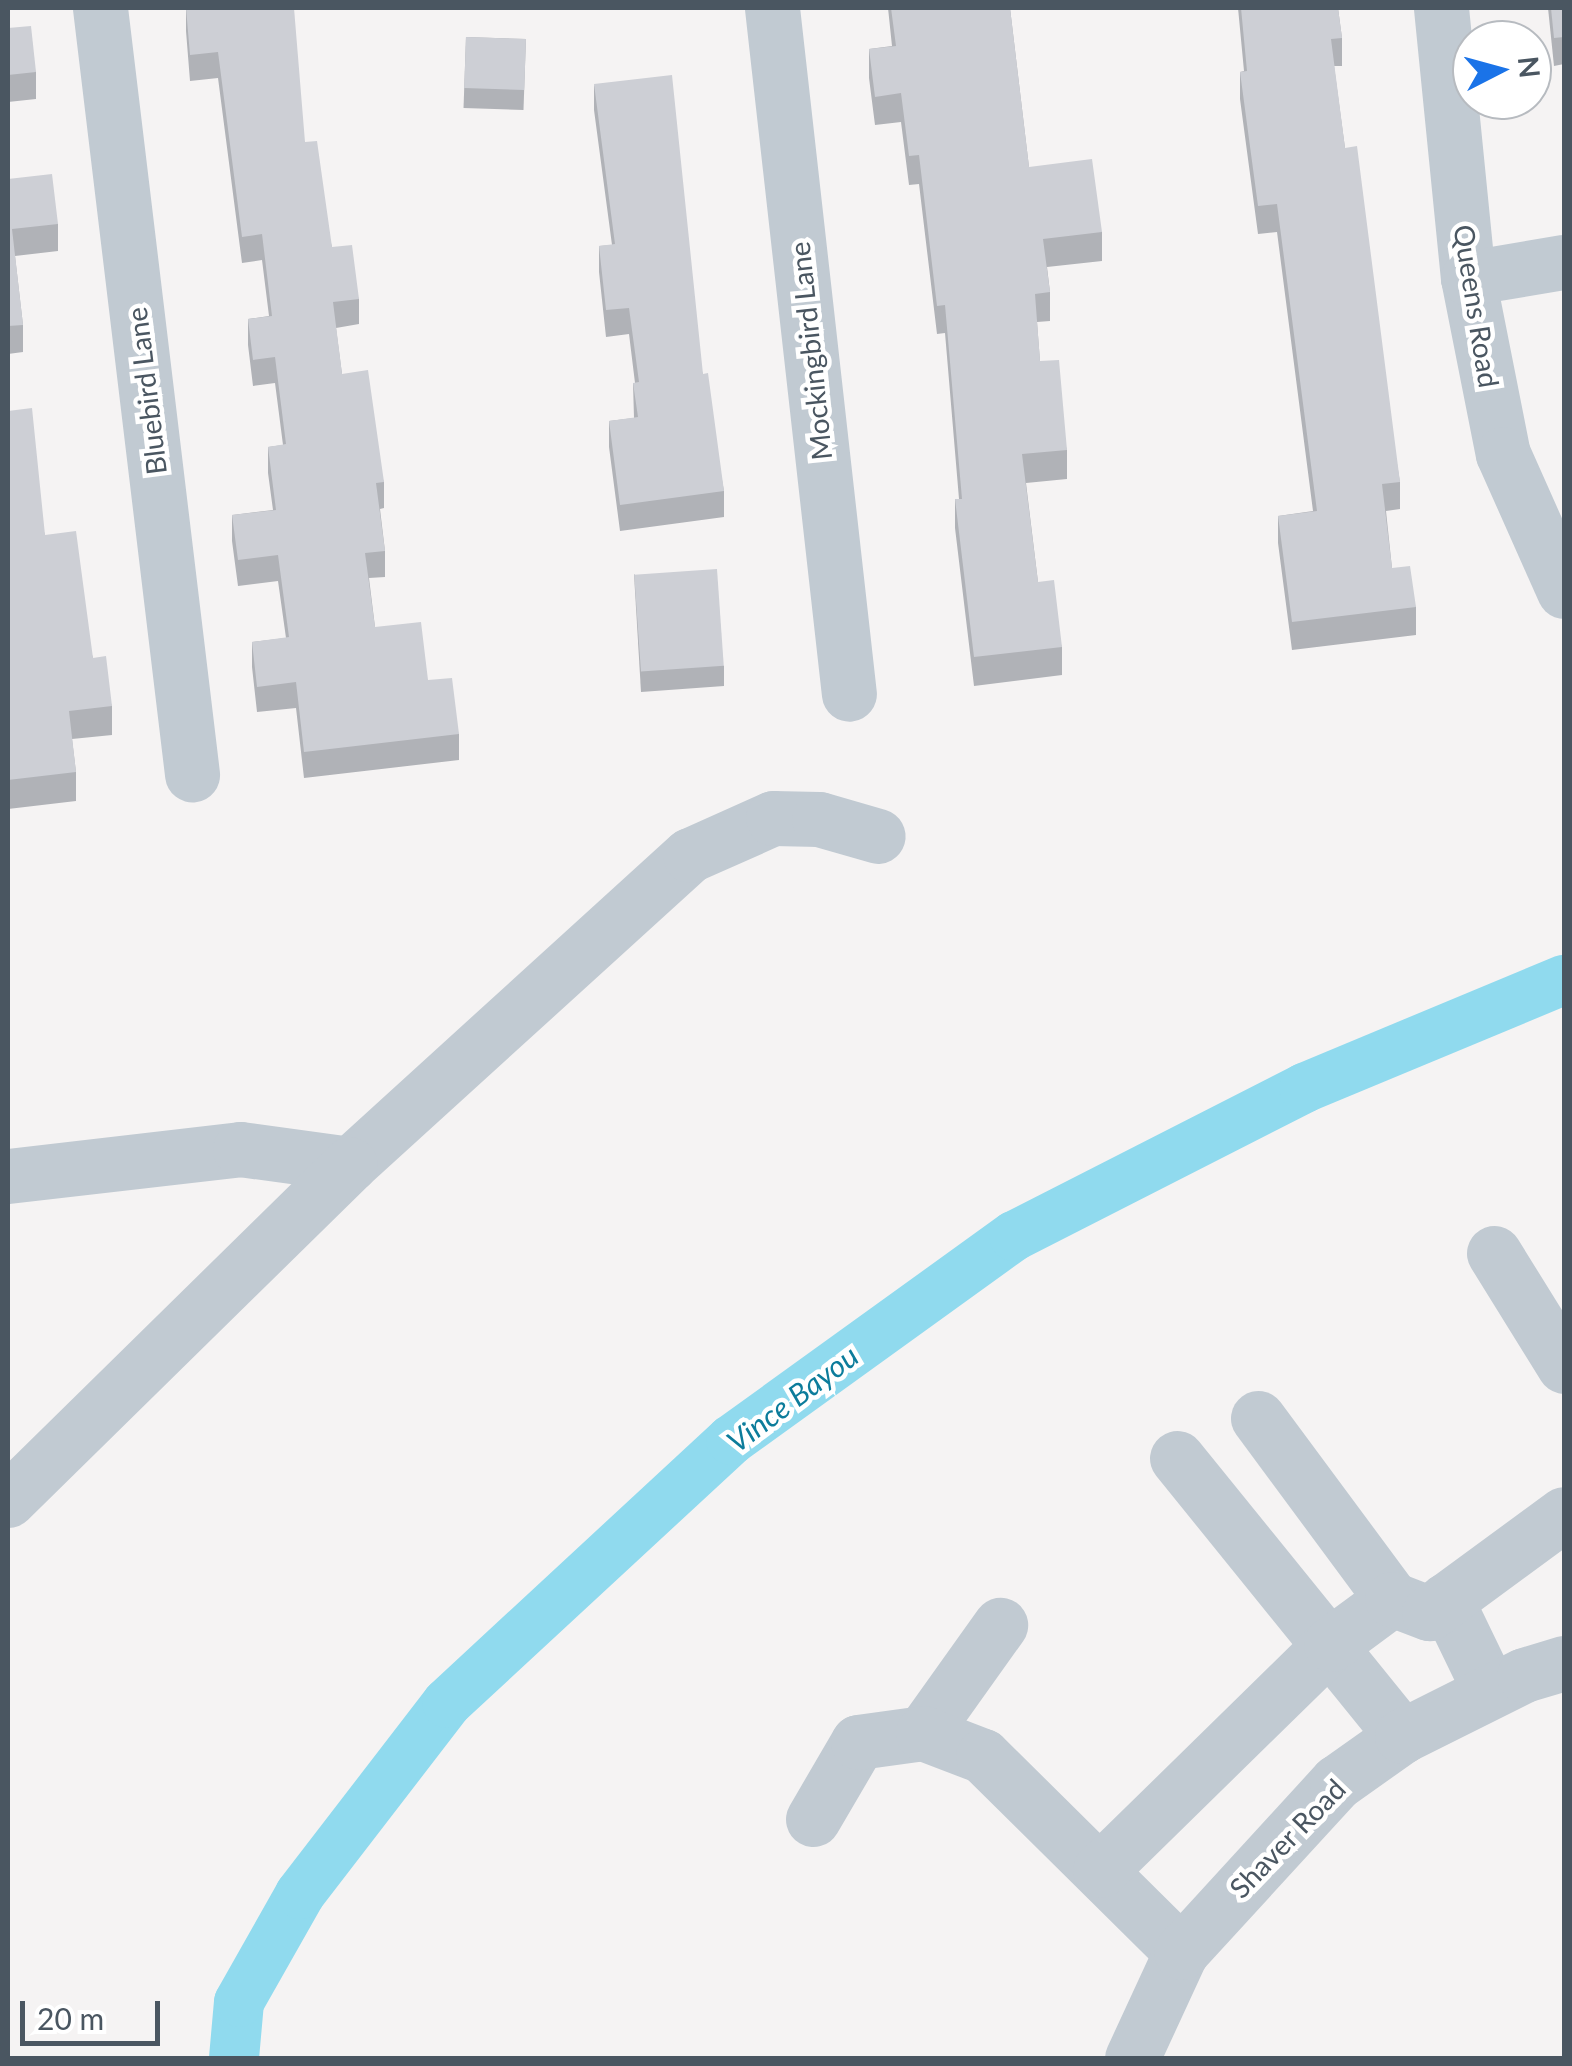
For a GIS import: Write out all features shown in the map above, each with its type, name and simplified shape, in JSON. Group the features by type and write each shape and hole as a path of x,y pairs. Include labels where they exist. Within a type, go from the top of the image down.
{"street":[{"name":"Bluebird Lane","path":"100,8 192,774"},
{"name":"Mockingbird Lane","path":"772,8 849,694"},
{"name":"Queens Road","path":"1441,8 1468,278 1504,454 1564,591"},
{"path":"1468,278 1564,262"},
{"path":"8,1500 350,1164 690,855 773,818 820,819 878,836"},
{"path":"8,1176 240,1149 350,1164"},
{"path":"1494,1253 1564,1366"},
{"path":"1258,1418 1392,1599 1429,1613 1564,1514"},
{"path":"1177,1458 1402,1736"},
{"path":"1100,1870 1331,1644 1392,1599"},
{"path":"1446,1600 1490,1692"},
{"path":"923,1733 1000,1625"},
{"name":"Shaver Road","path":"1132,2058 1180,1952 1337,1782 1402,1736 1490,1692 1564,1663"},
{"path":"812,1819 858,1742 923,1733 983,1756 1180,1952"}],"building":[{"path":"186,8 294,8 305,142 317,141 332,247 352,245 359,299 333,302 342,374 368,370 384,482 376,483 385,551 365,553 375,627 421,622 428,680 452,678 459,734 304,752 296,682 257,687 252,642 289,637 278,555 238,560 232,515 276,510 268,447 286,444 275,357 253,360 248,319 272,316 262,234 242,237 218,52 190,55"},
{"path":"891,8 1010,8 1029,167 1092,159 1102,232 1043,239 1050,292 1035,294 1040,361 1059,360 1067,450 1022,454 1038,582 1054,580 1062,647 974,657 955,499 962,499 945,305 937,306 919,155 909,156 901,93 875,97 869,49 896,46"},
{"path":"1241,8 1338,8 1342,38 1331,39 1345,148 1357,146 1400,482 1382,484 1392,568 1410,566 1416,607 1292,622 1278,516 1317,511 1277,204 1258,206 1240,72 1247,71"},
{"path":"1551,8 1564,8 1564,37 1554,38"},
{"path":"31,26 36,72 8,75 8,28"},
{"path":"466,37 526,39 524,90 464,88"},
{"path":"672,75 703,374 708,373 724,491 620,505 609,421 638,417 633,383 639,382 629,308 606,310 599,246 615,244 594,84"},
{"path":"52,174 58,224 12,229 23,325 8,326 8,179"},
{"path":"32,408 45,535 76,531 93,658 106,656 112,706 69,711 76,772 8,780 8,411"},
{"path":"717,569 724,666 641,672 634,575"}],"waterway":[{"name":"Vince Bayou","path":"234,2058 239,2002 300,1894 447,1703 731,1440 1014,1236 1304,1088 1564,980"}]}
